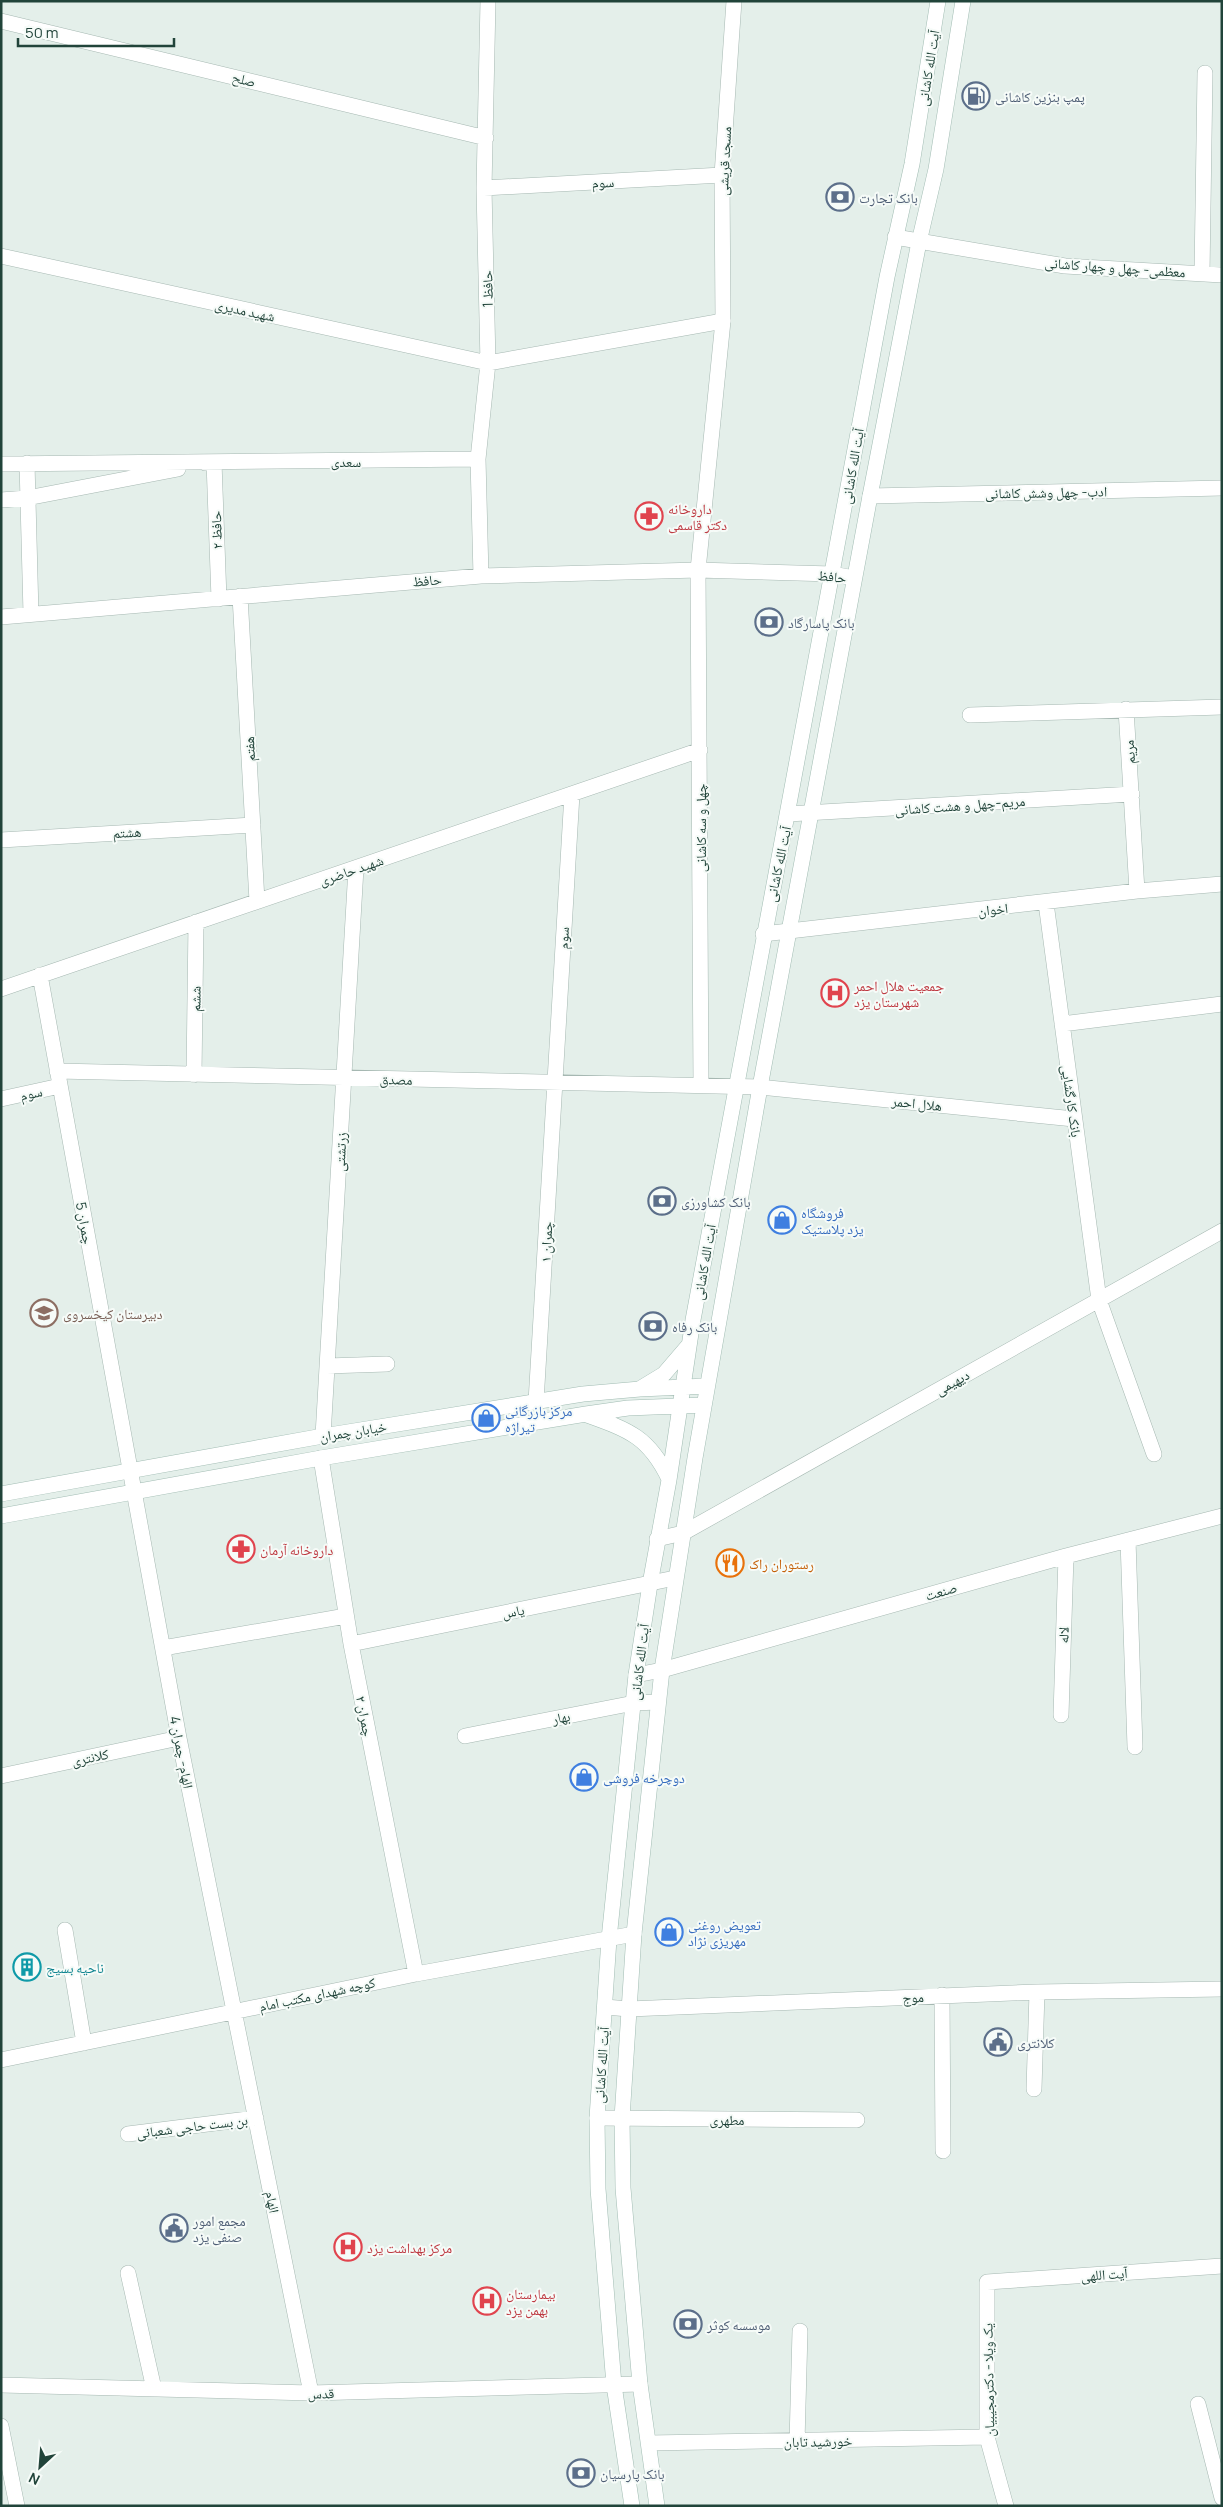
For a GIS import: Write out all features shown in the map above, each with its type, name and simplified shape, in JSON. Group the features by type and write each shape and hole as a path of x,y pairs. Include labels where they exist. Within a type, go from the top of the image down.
{"street":[{"name":"حافظ 1","path":"481,576 478,460 488,364 484,188 488,1"},
{"name":"مسجد قریشی","path":"698,570 723,321 722,175 734,1"},
{"name":"آیت الله کاشانی","path":"632,2506 614,2384 598,2189 597,2118 609,1939 636,1675 650,1584 670,1480 688,1346 895,236 912,164 938,1"},
{"name":"آیت الله کاشانی","path":"657,2506 640,2384 623,2188 622,2118 634,1934 658,1702 707,1386 760,1088 791,932 854,578 919,242 936,169 963,1"},
{"name":"صلح","path":"1,21 486,138"},
{"path":"1202,274 1205,73"},
{"name":"سوم","path":"484,188 722,175"},
{"name":"معظمی- چهل و چهار کاشانی","path":"895,236 919,242 1065,266 1222,275"},
{"name":"شهید مدیری","path":"1,256 488,364"},
{"path":"488,364 723,321"},
{"name":"سعدی","path":"1,464 478,460"},
{"name":"سعدی","path":"1,500 27,498 214,462"},
{"name":"حافظ ۲","path":"214,462 218,598"},
{"path":"27,463 31,614"},
{"name":"ادب- چهل وشش کاشانی","path":"870,496 1222,488"},
{"name":"حافظ","path":"1,617 481,576 698,570 832,574 854,578"},
{"name":"چهل و سه کاشانی","path":"698,570 701,1086"},
{"name":"هفتم","path":"240,596 257,901"},
{"path":"970,715 1222,707"},
{"name":"مریم","path":"1126,709 1137,891"},
{"name":"شهید حاضری","path":"1,989 700,750"},
{"name":"سوم","path":"555,1082 572,794"},
{"name":"مریم-چهل و هشت کاشانی","path":"788,814 1132,794"},
{"name":"هشتم","path":"1,840 253,825"},
{"name":"زرتشتی","path":"323,1436 356,868"},
{"name":"اخوان","path":"764,934 1137,891 1222,884"},
{"name":"بانک کارگشایی","path":"1046,903 1099,1300 1154,1454"},
{"name":"ششم","path":"194,1075 196,922"},
{"name":"چمران 5","path":"40,976 134,1492"},
{"path":"1062,1024 1222,1004"},
{"name":"مصدق","path":"59,1079 194,1075 735,1086"},
{"name":"سوم","path":"1,1099 59,1079"},
{"name":"چمران ۱","path":"536,1402 555,1082"},
{"name":"هلال احمر","path":"735,1086 1074,1119"},
{"name":"دیهیمی","path":"658,1539 683,1533 1222,1231"},
{"path":"640,1388 664,1374 688,1346"},
{"path":"327,1366 387,1364"},
{"name":"خیابان چمران","path":"1,1494 323,1436 536,1402 640,1388 707,1386"},
{"name":"خیابان چمران","path":"1,1516 321,1458 586,1414 628,1408 704,1405"},
{"path":"586,1414 629,1430 659,1456 670,1480"},
{"name":"چمران ۲","path":"321,1458 351,1644 416,1974"},
{"name":"الهام- چمران 4","path":"134,1492 179,1738 235,2011"},
{"name":"صنعت","path":"636,1675 662,1670 1066,1556 1222,1516"},
{"path":"1128,1540 1134,1747"},
{"name":"لاله","path":"1061,1715 1066,1556"},
{"name":"یاس","path":"351,1644 676,1578"},
{"path":"163,1648 346,1616"},
{"name":"بهار","path":"465,1736 634,1703 658,1702"},
{"name":"کلانتری","path":"1,1776 179,1738"},
{"path":"65,1930 84,2042"},
{"name":"کوچه شهدای مکتب امام","path":"1,2060 416,1974 634,1934"},
{"name":"موج","path":"605,2007 630,2009 1037,1992 1222,1989"},
{"path":"1034,2089 1037,1992"},
{"path":"942,1996 943,2151"},
{"name":"الهام","path":"235,2011 311,2393"},
{"name":"بن بست حاجی شعبانی","path":"128,2134 256,2118"},
{"name":"مطهری","path":"597,2118 857,2120"},
{"name":"آیت اللهی","path":"987,2282 1222,2266"},
{"path":"128,2273 154,2389"},
{"name":"یک ویلا - دکترمجیبیان","path":"987,2282 987,2437 1006,2506"},
{"path":"798,2442 800,2331"},
{"name":"قدس","path":"1,2385 311,2393 640,2384"},
{"path":"1198,2404 1222,2498"},
{"path":"1,2426 17,2506"},
{"name":"خورشید تابان","path":"624,2444 987,2437"}],"place":[{"name":"پمپ بنزین کاشانی","path":"976,96"},
{"name":"بانک تجارت","path":"840,197"},
{"name":"داروخانه دکتر قاسمی","path":"649,516"},
{"name":"بانک پاسارگاد","path":"769,622"},
{"name":"جمعیت هلال احمر شهرستان یزد","path":"835,993"},
{"name":"بانک کشاورزی","path":"662,1201"},
{"name":"فروشگاه یزد پلاستیک","path":"782,1220"},
{"name":"دبیرستان کیخسروی","path":"44,1313"},
{"name":"بانک رفاه","path":"653,1326"},
{"name":"مرکز بازرگانی تیراژه","path":"486,1418"},
{"name":"داروخانه آرمان","path":"241,1549"},
{"name":"رستوران راک","path":"730,1563"},
{"name":"دوچرخه فروشی","path":"584,1777"},
{"name":"تعویض روغنی مهریزی نژاد","path":"669,1932"},
{"name":"ناحیه بسیج","path":"27,1967"},
{"name":"کلانتری","path":"998,2042"},
{"name":"مجمع امور صنفی یزد","path":"174,2228"},
{"name":"مرکز بهداشت یزد","path":"348,2247"},
{"name":"بیمارستان بهمن یزد","path":"487,2301"},
{"name":"موسسه کوثر","path":"688,2324"},
{"name":"بانک پارسیان","path":"581,2473"}]}
